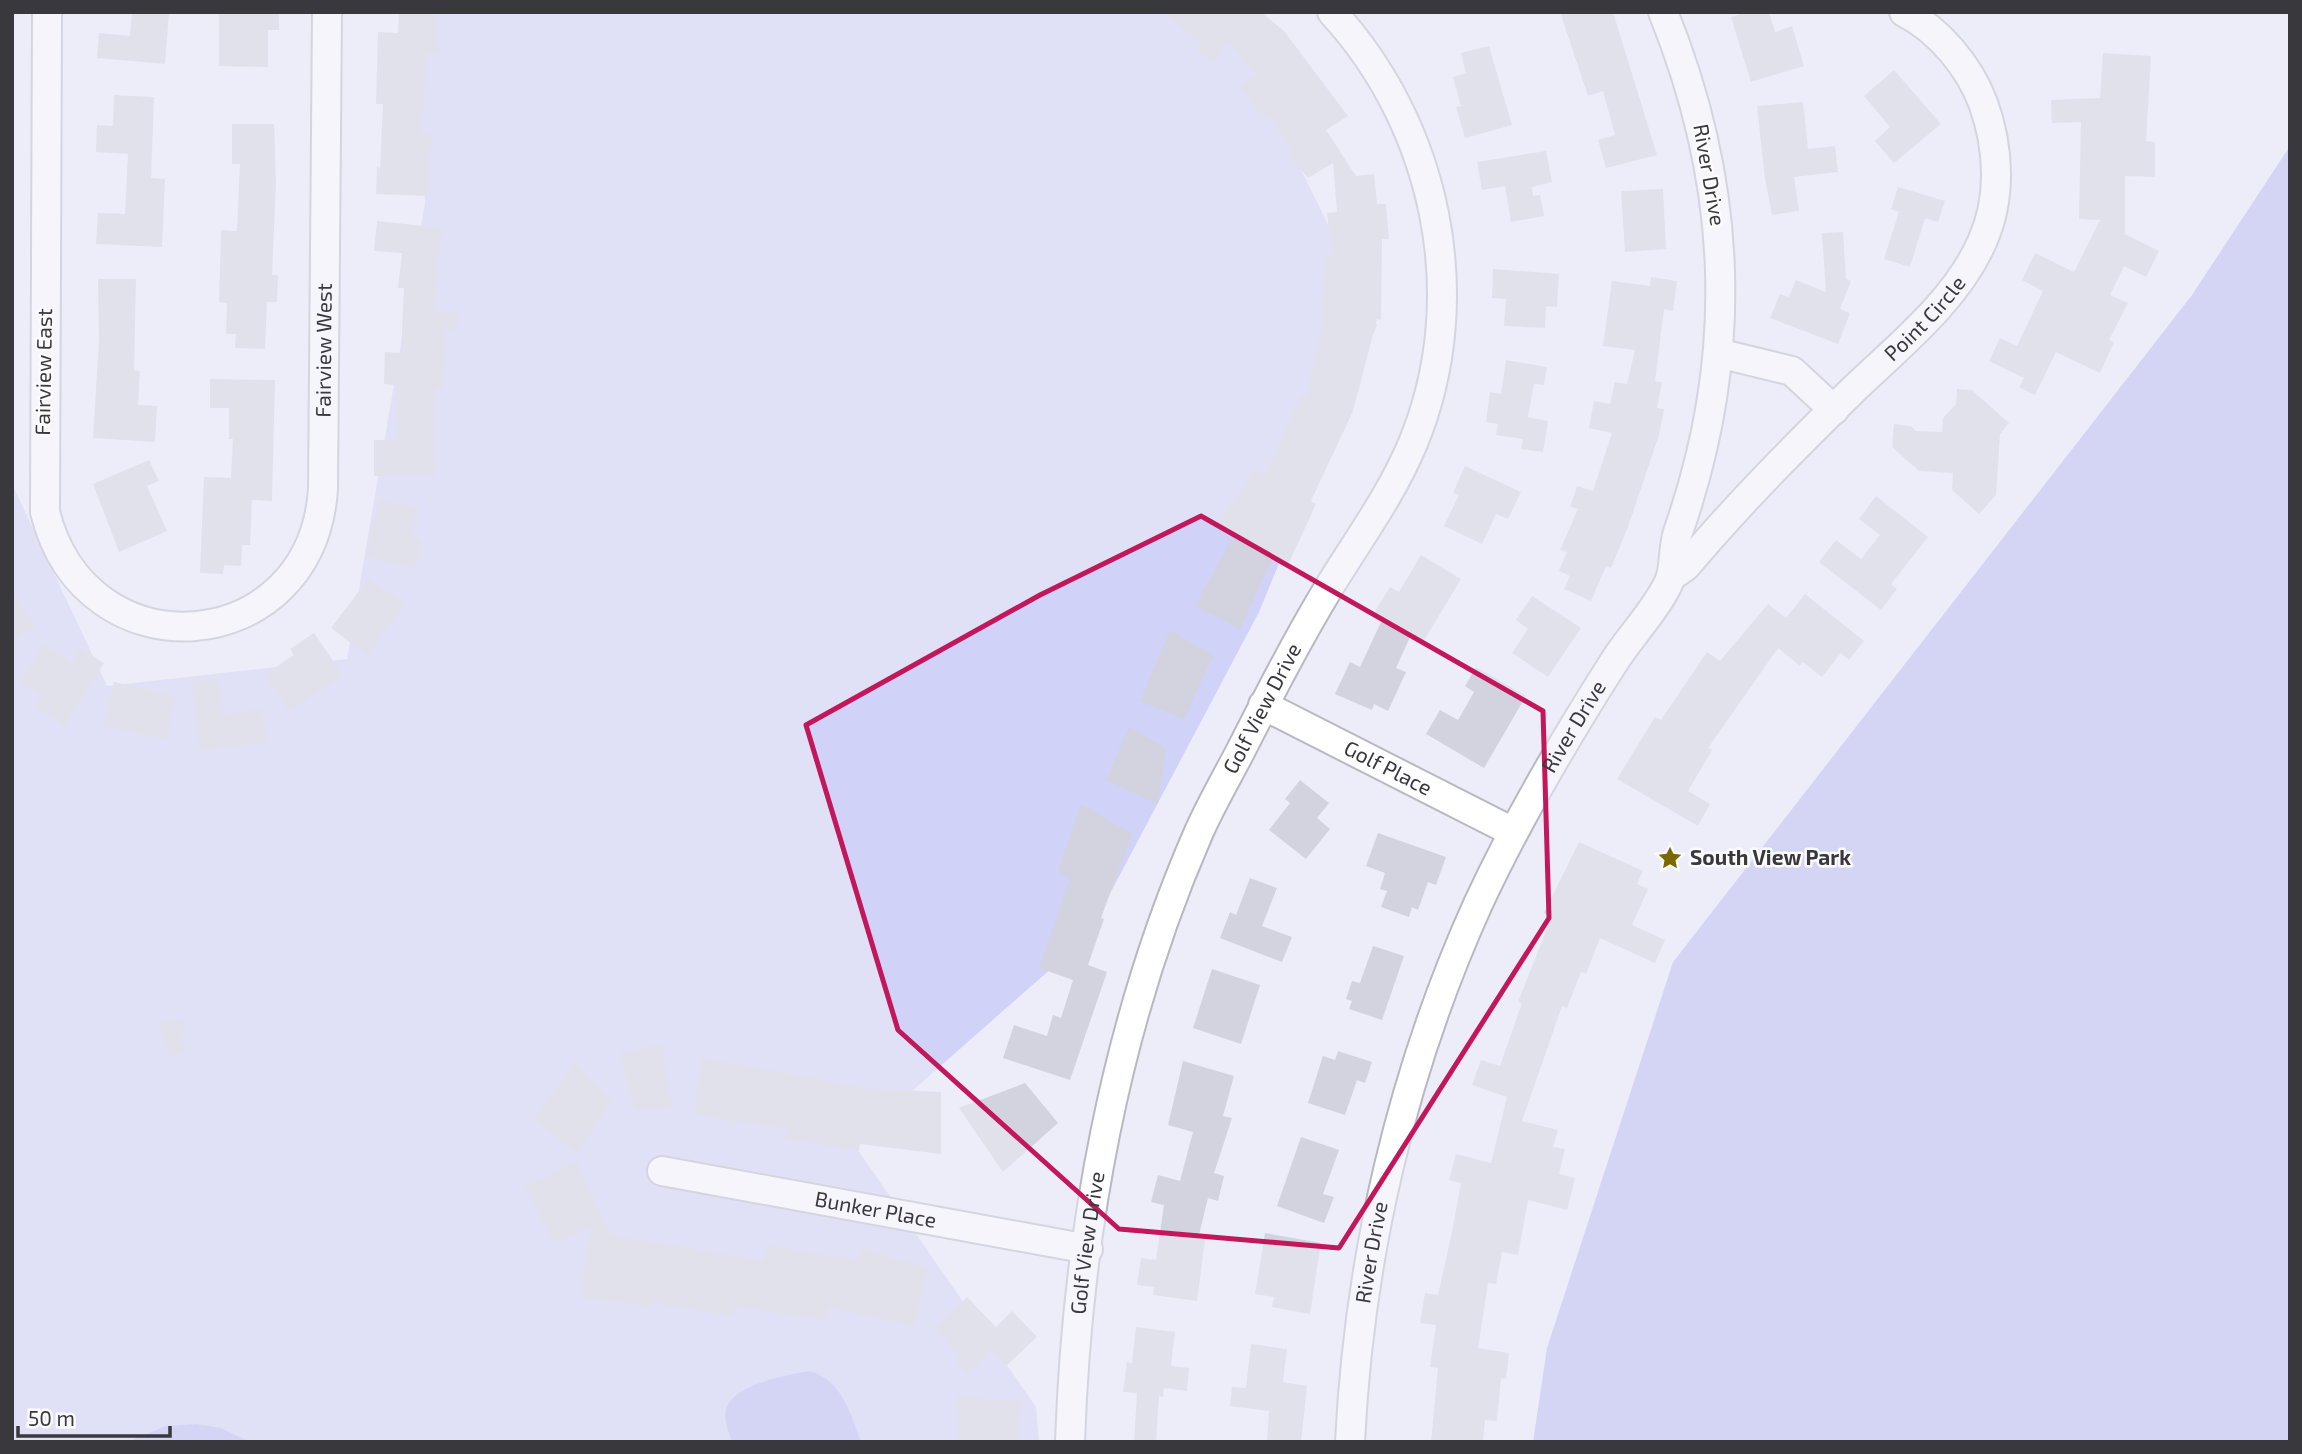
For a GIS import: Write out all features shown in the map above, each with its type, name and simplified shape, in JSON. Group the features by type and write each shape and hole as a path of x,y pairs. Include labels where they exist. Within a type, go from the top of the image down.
{"street":[{"name":"Fairview East","path":"47,12 43,496 47,520 54,543 70,571 92,595 113,609 159,626 207,626"},
{"name":"Fairview West","path":"207,626 252,609 278,590 307,551 319,521 323,489 327,12"},
{"name":"Golf View Drive","path":"1070,1442 1077,1341 1110,1107 1146,968 1198,833 1328,589 1392,487 1413,442 1436,363 1441,313 1437,230 1427,182 1411,135 1378,71 1332,12"},
{"name":"River Drive","path":"1350,1442 1362,1312 1375,1229 1394,1146 1445,985 1513,832 1554,756 1627,641 1660,599 1673,575 1671,550 1706,441 1718,353 1721,263 1716,206 1697,107 1663,12"},
{"name":"Point Circle","path":"1673,575 1686,566 1771,471 1953,290 1984,240 1993,208 1995,148 1978,92 1954,54 1934,33 1904,12"},
{"path":"1718,353 1791,372 1834,410"},
{"name":"Golf Place","path":"1264,705 1513,832"},
{"name":"Bunker Place","path":"662,1171 1088,1249"}],"highlighted area":[{"path":"1201,516 1543,711 1549,918 1339,1248 1119,1229 898,1030 806,725 1040,595"}],"shaded area":[{"path":"413,12 1224,12 1377,325 1259,612 1087,937 853,1143 1036,1407 1039,1442 12,1442 12,484 107,686 347,659 425,203"},
{"path":"2290,139 2290,1442 1533,1442 1547,1348 1673,962 2192,295 2288,149"},
{"path":"809,1371 830,1381 837,1389 861,1442 732,1442 725,1417 731,1400 762,1382"},
{"path":"196,1424 221,1428 250,1442 127,1442 166,1426"}],"building":[{"path":"132,12 169,12 165,64 97,58 99,33 130,36"},
{"path":"219,12 279,12 279,30 268,30 268,67 219,66"},
{"path":"399,12 437,12 439,54 427,53 422,134 432,134 430,196 376,194 383,104 376,104 378,32 398,33"},
{"path":"1162,12 1261,12 1284,31 1348,116 1326,130 1356,176 1374,174 1377,204 1386,204 1389,239 1382,239 1381,320 1377,319 1353,411 1311,501 1316,504 1287,567 1272,559 1240,629 1195,606 1233,537 1217,528 1253,470 1265,476 1301,395 1307,397 1321,324 1325,257 1332,256 1327,213 1337,212 1333,163 1308,178 1288,154 1292,151 1269,117 1266,119 1239,87 1255,74 1229,43 1213,63 1196,49 1201,43"},
{"path":"1560,12 1613,12 1657,155 1606,168 1598,140 1615,135 1603,91 1588,96"},
{"path":"1748,12 1769,12 1775,32 1792,26 1804,66 1751,82 1731,17"},
{"path":"1489,46 1512,125 1465,138 1456,107 1461,106 1453,77 1466,73 1461,53"},
{"path":"2103,53 2151,56 2146,141 2155,142 2155,177 2125,176 2125,234 2159,251 2146,277 2124,266 2110,295 2128,303 2109,340 2114,342 2100,373 2056,352 2035,395 2019,387 2024,378 1989,361 2000,338 2017,346 2043,291 2022,280 2035,253 2074,272 2100,220 2079,219 2081,122 2052,123 2051,100 2100,98"},
{"path":"1894,70 1941,124 1894,163 1875,141 1890,127 1864,96"},
{"path":"114,95 154,97 151,178 165,179 162,247 96,244 98,213 125,214 128,154 96,152 97,125 113,126"},
{"path":"1803,102 1808,149 1835,146 1838,172 1794,177 1799,211 1772,215 1757,106"},
{"path":"232,124 274,124 276,183 272,275 278,275 277,302 267,302 265,349 235,348 236,334 226,334 227,303 219,302 221,230 237,231 240,164 232,164"},
{"path":"1546,151 1552,182 1532,187 1533,196 1540,195 1544,216 1511,222 1505,186 1482,190 1477,162"},
{"path":"1898,187 1945,201 1938,222 1925,218 1910,267 1884,259 1899,212 1891,209"},
{"path":"1663,189 1666,249 1625,252 1621,191"},
{"path":"377,221 442,228 434,312 458,313 457,331 446,330 444,388 435,387 435,476 374,476 374,440 396,440 396,385 384,384 385,352 401,353 404,288 398,288 402,253 374,251"},
{"path":"1843,232 1846,279 1851,281 1840,309 1850,313 1838,344 1770,318 1780,294 1789,297 1796,280 1826,292 1822,233"},
{"path":"1493,269 1559,274 1557,307 1546,306 1545,328 1504,326 1506,299 1492,298"},
{"path":"1651,277 1677,281 1673,311 1664,309 1655,381 1662,382 1657,408 1664,409 1659,435 1628,527 1611,568 1606,566 1591,601 1564,589 1570,576 1559,571 1567,552 1560,550 1578,509 1570,507 1577,486 1593,491 1612,433 1589,428 1594,401 1610,404 1615,382 1627,384 1635,350 1603,346 1612,281 1650,286"},
{"path":"98,279 136,279 134,370 140,371 138,405 157,406 155,442 93,438 99,341"},
{"path":"1506,360 1547,367 1544,385 1534,384 1528,417 1548,421 1543,452 1521,449 1523,439 1496,435 1498,424 1486,422 1490,392 1501,394"},
{"path":"210,379 275,380 272,501 252,500 250,545 242,545 241,566 224,565 223,574 200,573 204,477 231,478 233,439 229,439 229,408 210,408"},
{"path":"1957,389 1972,390 2009,423 2000,434 1996,495 1979,514 1952,490 1953,473 1919,471 1892,447 1894,424 1911,426 1916,431 1942,432 1943,418 1956,404"},
{"path":"149,460 159,481 147,486 167,531 119,552 93,484"},
{"path":"1465,466 1521,492 1508,519 1496,514 1482,544 1444,526 1459,495 1453,493"},
{"path":"1876,496 1928,537 1891,584 1897,589 1881,610 1819,562 1836,540 1861,559 1880,535 1859,519"},
{"path":"379,499 419,508 412,537 422,540 415,569 365,557"},
{"path":"1421,555 1461,579 1423,642 1411,635 1396,668 1406,672 1388,711 1374,704 1372,710 1335,694 1350,662 1360,667 1383,618 1374,613 1390,587 1399,592"},
{"path":"369,578 405,605 367,655 331,628"},
{"path":"12,592 36,626 12,642"},
{"path":"1805,594 1864,641 1849,660 1841,653 1822,677 1803,662 1800,666 1778,648 1708,748 1712,750 1688,791 1710,804 1698,826 1617,779 1655,717 1661,720 1707,652 1720,661 1768,604 1786,618"},
{"path":"1532,596 1581,628 1548,677 1512,653 1528,629 1516,620"},
{"path":"1170,630 1213,656 1184,719 1140,701"},
{"path":"314,633 343,675 289,712 264,675 294,655 290,649"},
{"path":"43,644 72,662 80,648 104,663 64,726 34,707 41,695 20,682"},
{"path":"1476,667 1526,696 1484,768 1426,734 1440,710 1458,720 1474,692 1465,686"},
{"path":"219,678 224,714 262,709 267,742 200,751 191,682"},
{"path":"114,682 176,696 167,739 104,726"},
{"path":"1129,727 1166,748 1158,804 1106,780"},
{"path":"1300,780 1329,803 1317,818 1330,829 1306,859 1269,830 1290,803 1285,799"},
{"path":"1081,804 1132,834 1101,918 1104,919 1088,965 1107,972 1070,1080 1003,1058 1014,1025 1047,1036 1053,1015 1061,1018 1073,980 1039,968 1070,878 1058,871"},
{"path":"1378,833 1446,857 1436,885 1428,882 1418,910 1412,907 1409,917 1381,907 1387,891 1380,889 1385,873 1366,866"},
{"path":"1579,842 1643,871 1637,884 1648,889 1632,925 1665,940 1655,963 1600,938 1586,974 1581,972 1567,1008 1562,1006 1522,1121 1558,1130 1553,1147 1565,1149 1559,1174 1575,1178 1567,1210 1528,1200 1518,1255 1502,1252 1496,1284 1488,1283 1478,1348 1509,1353 1506,1379 1501,1378 1497,1421 1485,1420 1483,1442 1431,1442 1438,1368 1430,1367 1436,1325 1420,1323 1425,1293 1438,1295 1451,1237 1461,1183 1449,1180 1456,1154 1491,1163 1507,1097 1472,1085 1481,1060 1500,1066 1522,1003 1518,1002 1552,916 1544,913"},
{"path":"1250,878 1277,888 1262,926 1292,937 1282,962 1220,938 1230,912 1236,915"},
{"path":"1373,946 1404,956 1382,1020 1349,1009 1352,1001 1346,999 1352,981 1360,983"},
{"path":"1212,969 1260,985 1241,1044 1193,1028"},
{"path":"182,1017 186,1034 181,1035 185,1052 168,1056 159,1023"},
{"path":"662,1044 673,1108 634,1110 620,1053"},
{"path":"1338,1051 1372,1062 1365,1083 1357,1080 1345,1115 1308,1103 1323,1056 1335,1060"},
{"path":"701,1057 870,1089 941,1092 941,1154 860,1144 859,1151 784,1139 786,1129 694,1115"},
{"path":"1183,1061 1234,1076 1223,1116 1232,1118 1214,1173 1224,1176 1218,1201 1208,1198 1198,1239 1205,1240 1197,1301 1153,1295 1154,1287 1137,1285 1141,1258 1156,1260 1164,1205 1151,1202 1158,1175 1180,1181 1193,1132 1168,1125"},
{"path":"575,1063 612,1100 577,1154 533,1118"},
{"path":"1025,1083 1058,1123 1003,1172 959,1108"},
{"path":"1301,1137 1339,1150 1323,1194 1334,1197 1324,1223 1277,1206"},
{"path":"576,1161 611,1235 765,1261 767,1245 858,1259 860,1248 928,1268 915,1326 828,1308 826,1320 736,1307 733,1316 652,1303 651,1307 580,1297 590,1227 554,1243 524,1187"},
{"path":"1265,1233 1321,1243 1310,1314 1272,1307 1274,1297 1255,1294"},
{"path":"967,1297 996,1327 1012,1311 1037,1337 1006,1366 992,1350 967,1374 954,1360 959,1355 934,1328"},
{"path":"1136,1327 1175,1332 1171,1366 1189,1368 1187,1391 1164,1388 1163,1397 1159,1396 1156,1442 1134,1442 1137,1393 1123,1392 1127,1362 1132,1363"},
{"path":"1251,1344 1287,1349 1283,1382 1307,1386 1301,1442 1267,1442 1269,1411 1230,1406 1232,1387 1246,1388"},
{"path":"957,1396 1022,1401 1017,1442 959,1442"}],"place":[{"name":"South View Park","path":"1670,858"}]}
